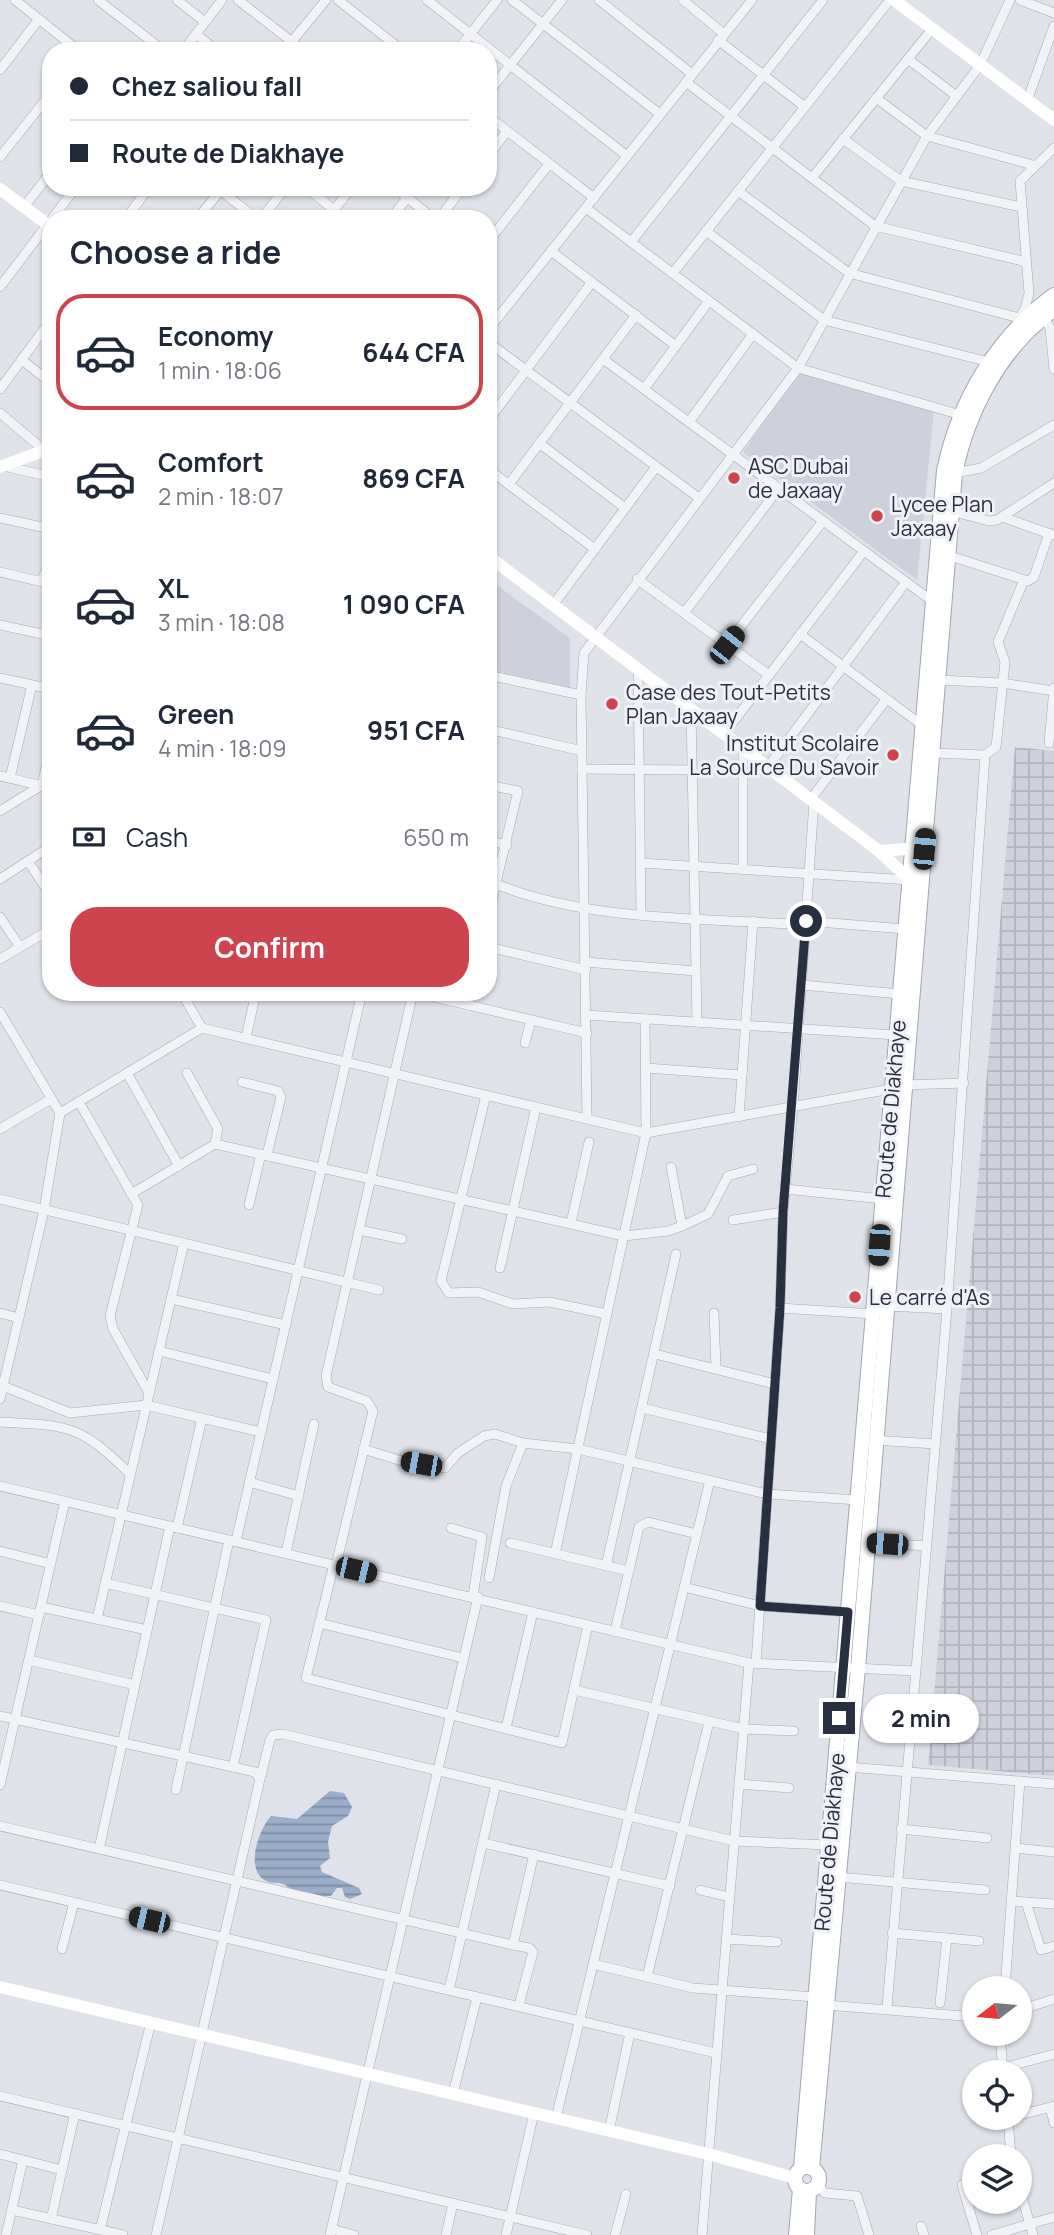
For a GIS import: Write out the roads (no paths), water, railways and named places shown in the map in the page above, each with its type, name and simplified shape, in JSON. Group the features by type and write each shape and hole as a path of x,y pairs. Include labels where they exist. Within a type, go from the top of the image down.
{"main road":[{"name":"Route de Diakhaye","path":"821,2001 838,1877 848,1767 851,1668 848,1612 880,1310 916,881 923,726 944,471 961,415 989,362 1021,320 1054,295"},
{"name":"Route de Diakhaye","path":"918,848 932,752 950,511 955,472 963,440 984,391 1020,340 1050,321"},
{"name":"Route de Diakhaye","path":"796,2235 806,2180 821,2001 829,1845 867,1542 874,1440 883,1199 898,1087 896,1035 905,929 916,881"},
{"name":"Route de Diakhaye","path":"806,2180 807,2235"}],"street":[{"path":"15,0 68,42"},
{"path":"98,0 152,42"},
{"path":"177,0 205,22"},
{"path":"189,42 222,0"},
{"path":"238,0 291,41 326,0"},
{"path":"338,0 392,42"},
{"path":"427,0 480,42"},
{"path":"464,42 497,0"},
{"path":"512,0 660,114"},
{"path":"497,82 562,0"},
{"path":"599,0 731,116 875,226 1027,262"},
{"path":"683,0 764,75 805,107"},
{"path":"497,319 752,0"},
{"path":"631,242 823,0"},
{"path":"673,273 892,0 1054,120"},
{"path":"587,1119 582,660 594,636 798,368 927,136 980,65 1010,0"},
{"path":"1020,0 1054,13"},
{"path":"0,70 39,19"},
{"path":"1027,101 1054,26"},
{"path":"812,178 932,29"},
{"path":"195,34 205,42"},
{"path":"497,55 627,156"},
{"path":"908,59 955,96"},
{"path":"876,98 927,136 1033,165"},
{"path":"0,157 42,104"},
{"path":"497,123 594,198"},
{"path":"497,145 508,131"},
{"path":"843,139 901,181 1021,207"},
{"path":"738,191 849,273 1021,320 1028,299 1020,181 1033,165 1054,148"},
{"path":"497,230 548,164"},
{"path":"24,206 42,183"},
{"path":"2,194 42,217"},
{"path":"228,196 247,210"},
{"path":"267,210 278,196"},
{"path":"317,196 334,210 345,196"},
{"path":"405,196 425,210"},
{"path":"444,210 456,196"},
{"path":"398,210 408,198"},
{"path":"586,208 798,368 961,415"},
{"path":"706,231 824,320 989,362"},
{"path":"0,287 42,232"},
{"path":"551,251 676,346"},
{"path":"497,409 592,282"},
{"path":"644,390 709,301"},
{"path":"509,484 636,315"},
{"path":"1050,321 1054,369"},
{"path":"2,383 42,332"},
{"path":"689,422 753,334"},
{"path":"497,349 698,498"},
{"path":"603,359 932,601"},
{"path":"22,360 42,376"},
{"path":"0,413 42,444"},
{"path":"955,472 981,468 1054,425"},
{"path":"539,443 625,508"},
{"path":"2,466 42,451"},
{"path":"2,466 42,475"},
{"path":"553,605 656,467"},
{"path":"497,475 595,549"},
{"path":"950,511 989,521 1005,517 1054,483"},
{"path":"684,613 779,488"},
{"path":"947,555 1024,580 1034,577 1051,534 1005,517"},
{"path":"0,518 42,527"},
{"path":"727,645 823,521"},
{"path":"724,734 864,551"},
{"path":"497,563 916,881"},
{"path":"0,572 42,581"},
{"path":"637,579 769,675"},
{"path":"932,752 985,755 996,747 1005,662 998,642 1024,580"},
{"path":"768,767 906,582"},
{"path":"0,625 42,634"},
{"path":"800,634 885,701 923,726"},
{"path":"638,669 641,914"},
{"path":"497,677 581,695"},
{"path":"0,678 42,687"},
{"path":"938,680 1054,689 1049,743"},
{"path":"32,685 5,777 42,786"},
{"path":"702,2235 744,1729 760,1606 780,1308 783,1212 810,874 812,800 885,701"},
{"path":"691,709 697,1022"},
{"path":"497,731 582,751"},
{"path":"743,748 743,869"},
{"path":"887,2007 947,1309 964,1083 971,926 985,755"},
{"path":"582,769 692,770"},
{"path":"497,787 518,791 497,880"},
{"path":"0,811 42,789"},
{"path":"497,842 507,845"},
{"path":"879,851 918,848"},
{"path":"0,879 42,852"},
{"path":"28,861 42,882"},
{"path":"641,863 916,881"},
{"path":"497,884 524,896 585,909 905,929"},
{"path":"0,917 20,947"},
{"path":"739,1117 753,921"},
{"path":"0,960 42,934"},
{"path":"497,949 586,966 696,971"},
{"path":"802,985 900,994"},
{"path":"186,1001 202,1028"},
{"path":"246,1038 254,1001"},
{"path":"176,1790 215,1608 261,1432 360,1001"},
{"path":"411,1001 325,1382 331,1390 372,1405 306,1678 562,1743 588,1625"},
{"path":"450,1001 587,1033"},
{"path":"467,1005 468,1001"},
{"path":"0,1013 60,1113 44,1210 19,1318 3,1370 0,1399"},
{"path":"586,1015 896,1035"},
{"path":"555,1554 646,1133 645,1019"},
{"path":"525,1043 531,1020"},
{"path":"60,1113 202,1028 646,1133 898,1087 964,1083"},
{"path":"646,1068 742,1075"},
{"path":"127,1073 179,1166"},
{"path":"187,1073 218,1129 215,1144"},
{"path":"242,1082 278,1091 281,1097 249,1205"},
{"path":"486,1095 442,1281 449,1293 478,1292 513,1304 549,1301 607,1314"},
{"path":"0,1129 51,1098"},
{"path":"79,1102 138,1205 110,1316 113,1329 149,1393"},
{"path":"500,1268 536,1107"},
{"path":"571,1223 589,1142"},
{"path":"131,1194 215,1144 624,1236 657,1233 682,1226 708,1214 728,1176 753,1169"},
{"path":"671,1167 682,1226"},
{"path":"785,1189 883,1199"},
{"path":"0,1199 379,1290"},
{"path":"733,1220 783,1212"},
{"path":"359,1230 402,1239"},
{"path":"97,1619 184,1243"},
{"path":"606,1566 676,1254"},
{"path":"171,1299 286,1325"},
{"path":"780,1308 947,1309"},
{"path":"0,1313 19,1318"},
{"path":"714,1313 716,1369"},
{"path":"159,1351 273,1379"},
{"path":"655,1354 775,1384"},
{"path":"2,1386 70,1413 146,1405 261,1432"},
{"path":"642,1408 771,1439"},
{"path":"65,1426 70,1413"},
{"path":"99,1849 155,1594 202,1418"},
{"path":"0,1422 65,1426 96,1443 129,1473"},
{"path":"286,1553 314,1424"},
{"path":"363,1449 402,1461 445,1468 452,1458 484,1436 495,1434 523,1443 578,1450 767,1494 858,1500"},
{"path":"874,1440 935,1444"},
{"path":"489,1578 506,1486 523,1443"},
{"path":"556,2118 710,1480"},
{"path":"249,1482 299,1496"},
{"path":"0,1486 752,1663 915,1671"},
{"path":"0,1785 65,1501"},
{"path":"615,1631 643,1522 697,1535"},
{"path":"354,2235 331,2232 476,1597 482,1537 451,1528"},
{"path":"867,1542 926,1546"},
{"path":"510,1543 629,1571"},
{"path":"0,1551 51,1564"},
{"path":"105,1583 266,1620 233,1767"},
{"path":"684,1587 760,1606 848,1612"},
{"path":"0,1606 97,1619 147,1630"},
{"path":"506,1728 533,1612"},
{"path":"319,1623 463,1658"},
{"path":"29,1660 135,1685"},
{"path":"574,1690 744,1729 794,1731"},
{"path":"0,1716 255,1772 260,1779"},
{"path":"647,1977 709,1722"},
{"path":"156,2235 260,1779 270,1740 277,1734 734,1841 829,1845"},
{"path":"848,1767 1054,1783"},
{"path":"1006,1976 1020,1781"},
{"path":"449,1990 496,1784"},
{"path":"739,1784 789,1788"},
{"path":"0,1826 529,1948 533,1951 519,2005"},
{"path":"901,1829 987,1838"},
{"path":"483,1843 670,1886"},
{"path":"1015,1848 1054,1852"},
{"path":"513,1945 534,1854"},
{"path":"838,1877 985,1890"},
{"path":"0,1885 716,2053"},
{"path":"700,1890 729,1897"},
{"path":"1011,1901 1054,1904"},
{"path":"62,1949 74,1902"},
{"path":"1026,1902 1041,1950 1054,1946"},
{"path":"892,1933 979,1941"},
{"path":"940,2003 947,1938"},
{"path":"726,1939 776,1942"},
{"path":"593,1964 693,1988 962,2016"},
{"path":"0,1987 708,2154 806,2180 825,2193 858,2196 869,2235"},
{"path":"453,2094 477,1997"},
{"path":"1032,2006 1054,1999"},
{"path":"100,2230 151,2022"},
{"path":"609,2131 630,2033"},
{"path":"1032,2061 1054,2054"},
{"path":"0,2096 453,2203 563,2232 587,2235"},
{"path":"1032,2112 1052,2107 1054,2123"},
{"path":"51,2219 75,2113"},
{"path":"506,2235 534,2113"},
{"path":"0,2154 62,2170"},
{"path":"6,2235 23,2160"},
{"path":"615,2235 626,2194"},
{"path":"446,2235 453,2203"},
{"path":"12,2210 124,2235"},
{"path":"971,2214 977,2235"},
{"path":"1027,2214 1033,2235"},
{"path":"992,2235 1054,2217"}],"water":[{"path":"330,1791 344,1793 352,1807 348,1816 332,1826 328,1842 330,1858 320,1866 322,1872 359,1888 362,1894 350,1899 345,1897 342,1888 337,1888 331,1896 309,1895 283,1884 266,1881 259,1876 255,1859 258,1839 271,1816 297,1819"}],"place":[{"name":"ASC Dubai de Jaxaay","path":"734,478"},
{"name":"Lycee Plan Jaxaay","path":"877,516"},
{"name":"Case des Tout-Petits Plan Jaxaay","path":"612,704"},
{"name":"Institut Scolaire La Source Du Savoir","path":"893,755"},
{"name":"Le carré d'As","path":"855,1297"}]}
